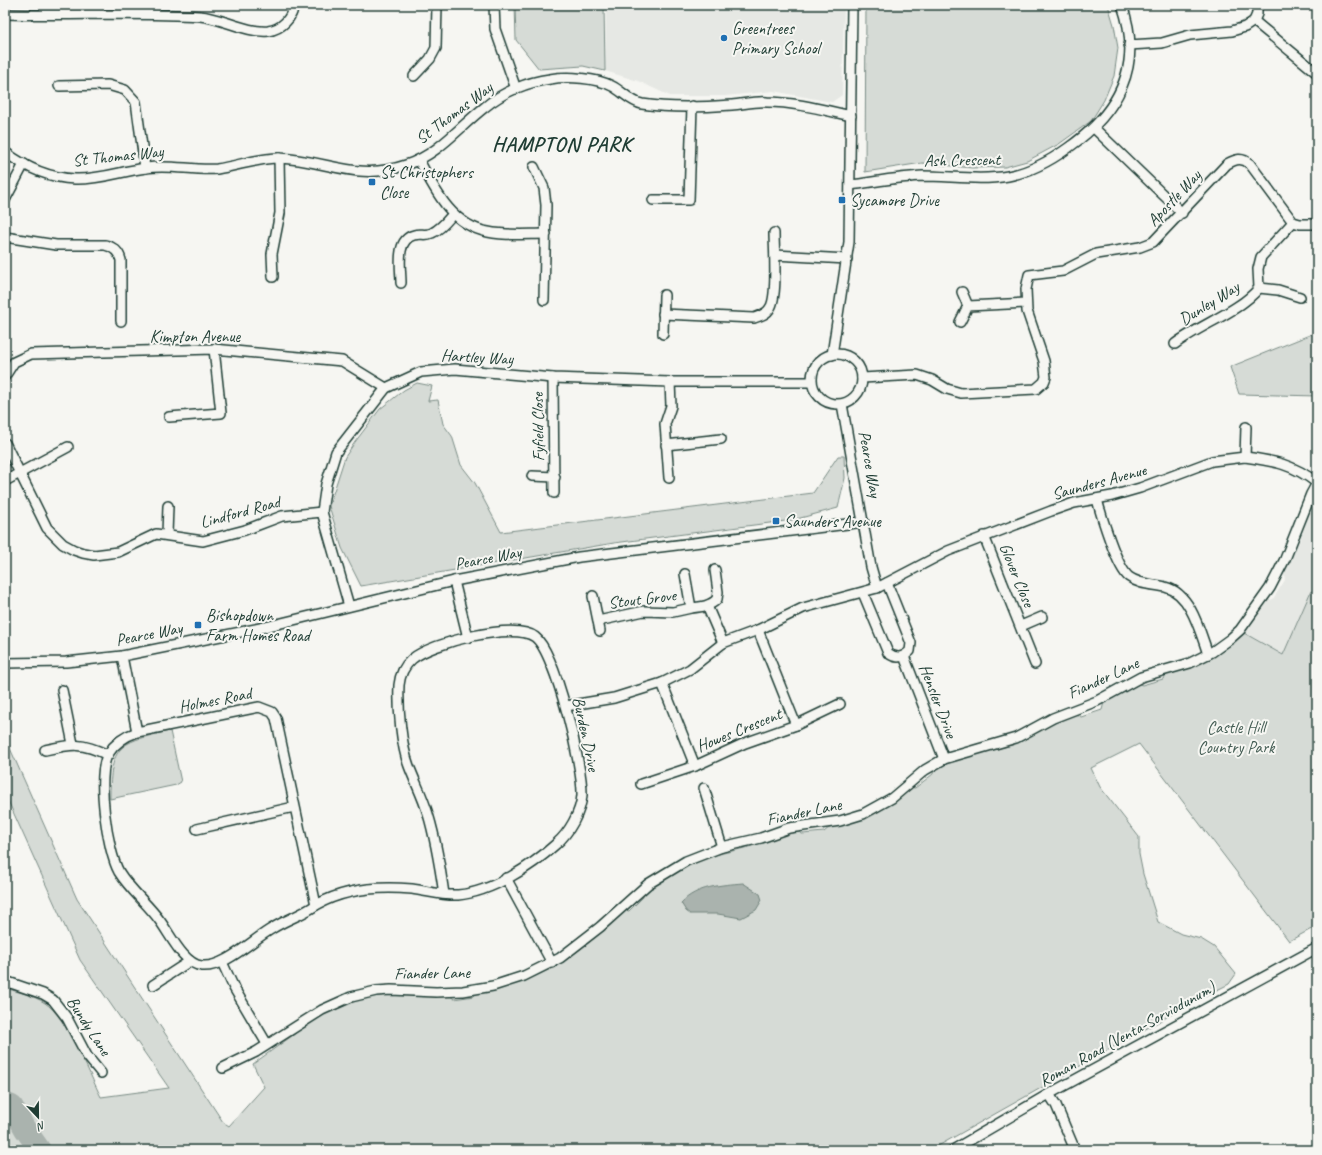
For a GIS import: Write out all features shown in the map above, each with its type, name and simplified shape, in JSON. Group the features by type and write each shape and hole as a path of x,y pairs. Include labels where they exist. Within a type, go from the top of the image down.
{"street":[{"path":"5,14 201,16 267,31 287,22 291,17 294,5"},
{"path":"414,76 430,59 436,48 437,5"},
{"path":"494,5 496,29 516,89"},
{"path":"832,355 847,259 851,185 852,5"},
{"name":"Ash Crescent","path":"851,185 918,177 987,178 1016,174 1052,159 1094,128 1112,108 1128,68 1128,29 1122,5"},
{"path":"1129,45 1162,43 1190,35 1232,31 1245,27 1254,21 1257,14 1257,5"},
{"path":"1254,21 1317,73"},
{"name":"St Thomas Way","path":"5,152 24,164 50,175 74,179 100,177 145,168 216,169 253,161 279,158 310,162 359,172 385,170 419,160 444,143 486,106 516,89 550,79 578,79 610,84 640,103 692,106 767,102 801,106 851,116"},
{"path":"59,86 108,85 125,90 136,102 145,168"},
{"path":"653,200 689,200 692,106"},
{"path":"1094,128 1182,213"},
{"path":"273,276 272,254 280,213 279,158"},
{"name":"Apostle Way","path":"862,378 917,375 932,380 947,389 961,393 1036,389 1044,382 1046,369 1030,324 1026,302 1027,277 1029,275 1063,271 1096,254 1148,245 1158,240 1227,164 1237,159 1241,159 1250,164 1293,222"},
{"path":"419,160 438,196 453,214 466,223 488,232 546,234"},
{"path":"5,200 24,164"},
{"path":"534,167 542,182 545,196 546,234 544,300"},
{"path":"401,283 400,252 403,242 414,235 426,235 434,232 453,214"},
{"path":"1293,222 1300,224 1317,224"},
{"name":"Dunley Way","path":"1259,288 1258,269 1261,257 1274,241 1293,222"},
{"path":"663,314 754,318 765,313 770,309 773,301 775,254 774,233"},
{"path":"5,237 43,244 105,245 114,248 118,253 120,260 122,321"},
{"path":"775,254 847,259"},
{"name":"Dunley Way","path":"1175,344 1193,331 1243,303 1259,288 1278,290 1300,297"},
{"path":"960,322 968,306 962,292"},
{"path":"663,334 664,295"},
{"path":"968,306 1026,302"},
{"path":"169,417 221,413 214,349"},
{"name":"Kimpton Avenue","path":"5,376 14,362 31,354 214,349 342,361 386,388"},
{"path":"832,355 844,355 850,358 858,366 862,378 859,392 848,402 835,405 822,400 813,389 811,382 813,370 816,364 826,356 832,355"},
{"name":"Hartley Way","path":"349,606 322,512 326,484 336,452 386,388 421,372 455,369 553,378 670,382 811,382"},
{"name":"Fyfield Close","path":"553,378 554,493"},
{"path":"669,478 665,424 671,406 670,382"},
{"name":"Pearce Way","path":"5,663 66,662 122,656 265,627 454,581 622,550 864,522 842,404"},
{"path":"1245,457 1246,427"},
{"path":"666,445 721,439"},
{"name":"Lindford Road","path":"5,443 47,528 63,544 74,550 94,555 118,552 156,534 167,534 203,541 245,530 282,516 322,512"},
{"path":"5,481 68,446"},
{"name":"Saunders Avenue","path":"566,706 614,698 662,683 690,669 723,643 758,630 803,608 877,588 931,559 984,536 1074,503 1097,499 1153,484 1212,461 1245,457 1289,465 1299,470 1317,483"},
{"name":"Fyfield Close","path":"532,476 555,477"},
{"name":"Fiander Lane","path":"223,1068 256,1052 322,1010 351,997 376,991 450,992 494,986 524,976 552,963 584,940 637,892 662,874 686,860 722,847 761,838 789,828 840,821 863,814 892,798 925,770 944,759 1016,738 1052,718 1097,701 1141,677 1190,663 1208,654 1230,640 1240,630 1270,588 1285,559 1311,494 1317,483"},
{"path":"1097,499 1107,531 1124,572 1130,578 1140,582 1166,587 1176,592 1186,603 1194,617 1208,654"},
{"path":"167,534 168,506"},
{"path":"864,522 877,588"},
{"name":"Glover Close","path":"984,536 1035,664"},
{"path":"715,570 718,596 715,601 706,606 723,643"},
{"name":"Stout Grove","path":"685,574 691,608"},
{"path":"454,581 468,638"},
{"name":"Hensler Drive","path":"863,593 888,653 896,657 904,656 910,651 911,643 887,583"},
{"name":"Stout Grove","path":"593,596 600,631"},
{"name":"Stout Grove","path":"598,621 644,611 673,612 706,606"},
{"name":"Glover Close","path":"1021,626 1042,617"},
{"name":"Burden Drive","path":"316,905 341,895 377,888 396,888 444,894 465,894 506,878 534,863 559,842 575,818 582,796 576,748 566,706 546,653 535,637 524,632 517,630 468,638 436,646 413,658 404,667 399,687 406,759 429,816 444,894"},
{"name":"Howes Crescent","path":"758,630 796,725"},
{"path":"122,656 137,732"},
{"name":"Hensler Drive","path":"904,656 944,759"},
{"name":"Howes Crescent","path":"662,683 695,766"},
{"path":"62,690 73,744"},
{"name":"Howes Crescent","path":"641,784 695,766 745,743 796,725 840,704"},
{"name":"Holmes Road","path":"190,961 152,910 122,877 115,864 108,837 103,772 108,755 122,739 137,732 258,707 272,712 276,718 316,905"},
{"path":"45,750 73,744 87,746 108,755"},
{"path":"704,788 722,847"},
{"path":"197,829 294,807"},
{"path":"506,878 552,963"},
{"path":"153,985 190,961 202,966 222,962 265,932 316,905"},
{"name":"Roman Road (Venta-Sorviodunum)","path":"953,1150 1050,1094 1317,948"},
{"path":"222,962 234,988 267,1044"},
{"name":"Bundy Lane","path":"5,981 44,994 53,1000 67,1018 87,1056 101,1073"},
{"path":"1050,1094 1075,1150"}],"shaded area":[{"name":"Greentrees Primary School","path":"606,5 844,5 842,95 832,102 773,91 725,96 670,96 638,81 605,71"},
{"path":"1317,498 1317,673 1244,633 1265,602 1273,599 1285,580 1284,573 1299,542 1312,506"},
{"path":"743,883 760,894 762,900 756,910 741,918 718,914 690,914 681,903 694,893 710,887"}],"green space":[{"path":"515,5 604,5 605,71 583,66 539,69 516,40"},
{"path":"866,5 1108,5 1114,25 1118,48 1114,76 1104,100 1091,121 1059,144 1027,161 1005,167 972,168 922,163 865,172"},
{"path":"1317,332 1317,396 1239,394 1230,367"},
{"path":"417,383 432,386 428,401 438,400 443,424 452,436 461,465 475,483 501,532 813,493 838,456 844,456 845,478 838,508 793,520 614,543 361,586 342,548 329,506 345,457 355,442 380,409 404,390"},
{"name":"Castle Hill Country Park","path":"1311,591 1317,594 1317,926 1289,941 1139,744 1091,768 1100,787 1139,837 1139,854 1143,874 1158,922 1181,934 1201,939 1214,947 1236,974 1229,984 1197,1000 931,1150 5,1150 5,988 36,998 53,1010 69,1032 101,1097 169,1088 80,960 5,794 5,737 77,899 223,1122 229,1126 264,1087 253,1064 296,1033 295,1031 336,1007 351,1001 375,995 387,994 449,995 454,999 474,996 477,992 517,983 537,975 577,952 602,932 625,910 629,911 643,897 644,891 686,865 709,856 754,845 791,831 797,830 802,834 824,832 832,827 867,817 895,800 910,787 915,788 933,774 934,768 962,757 1012,745 1051,724 1076,714 1081,717 1102,710 1104,702 1137,683 1142,685 1163,679 1167,673 1189,667 1208,659 1218,654 1244,633 1283,655"},
{"path":"170,731 181,782 176,785 110,799 112,767 121,748 140,739"}],"waterway":[{"path":"5,1103 12,1106 25,1129 40,1150"}],"place":[{"name":"Greentrees Primary School","path":"724,38"},
{"name":"St Christophers Close","path":"372,182"},
{"name":"Sycamore Drive","path":"842,200"},
{"name":"Saunders Avenue","path":"776,521"},
{"name":"Bishopdown Farm Homes Road","path":"198,625"}],"district":[{"name":"HAMPTON PARK","path":"562,144"}]}
